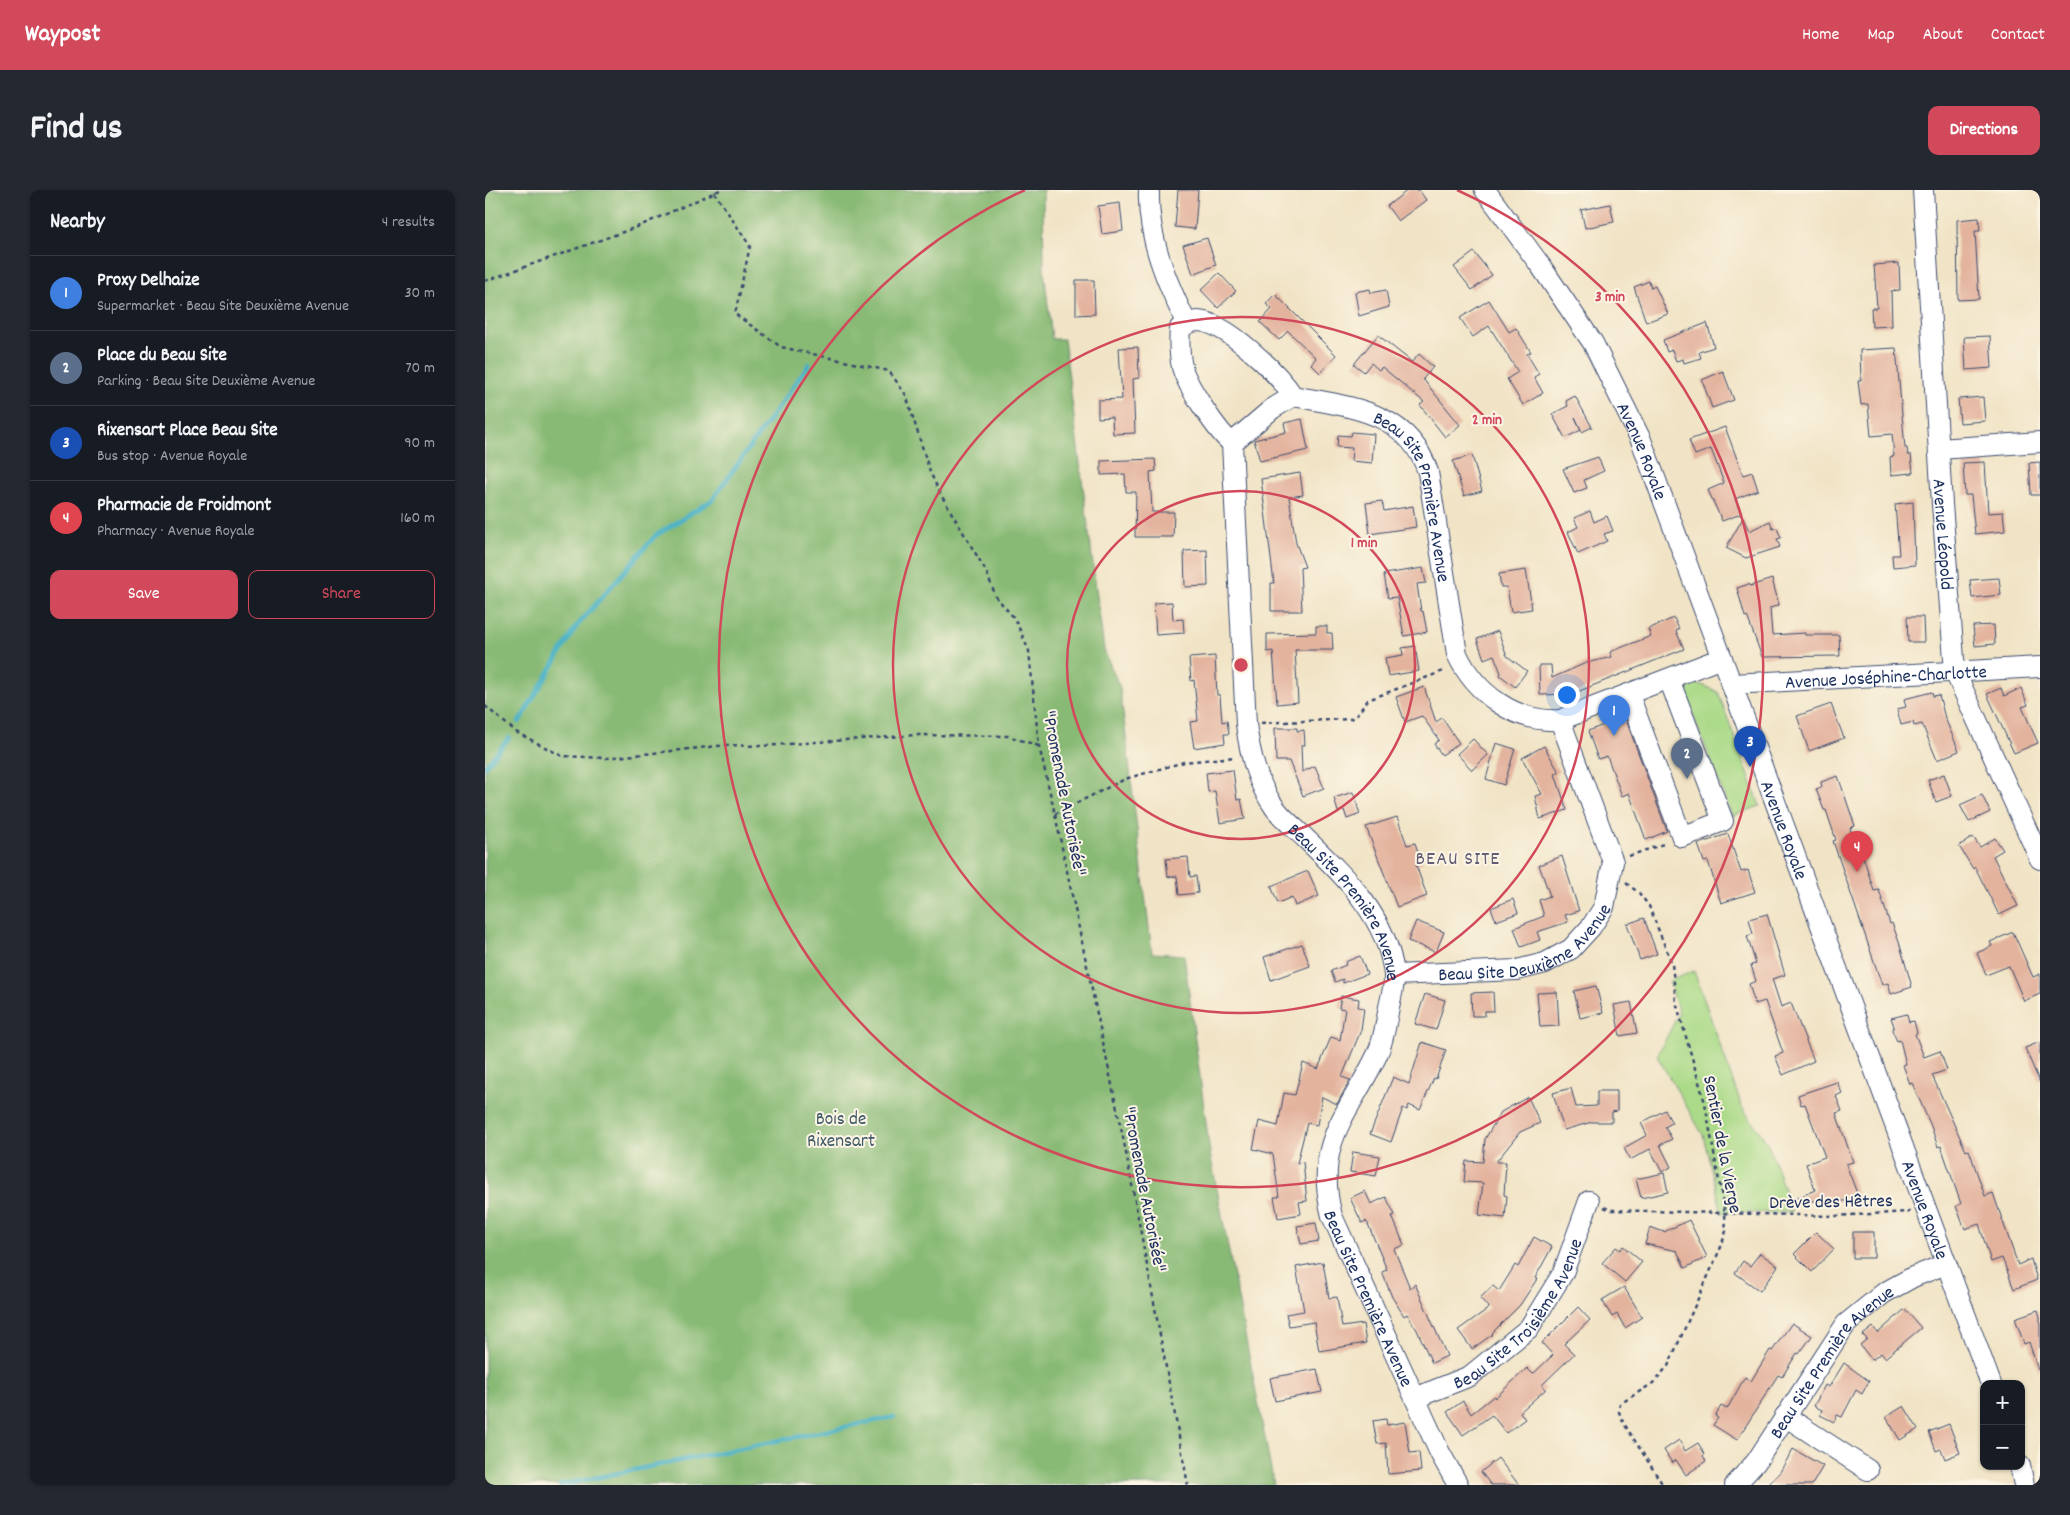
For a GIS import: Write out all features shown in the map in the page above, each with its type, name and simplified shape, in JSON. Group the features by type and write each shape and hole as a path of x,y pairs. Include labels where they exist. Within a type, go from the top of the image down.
{"street":[{"path":"1149,190 1151,222 1156,247 1170,288 1187,324"},
{"name":"Avenue Royale","path":"1485,190 1541,265 1593,343 1622,398 1641,440 1990,1380"},
{"name":"Avenue Léopold","path":"1923,190 1955,672 2040,859"},
{"path":"1195,320 1206,322 1227,331 1274,373 1293,396 1271,409 1232,443 1215,425 1183,369 1179,346 1180,328 1195,320"},
{"name":"Beau Site Première Avenue","path":"1293,396 1369,412 1399,428 1422,455 1427,472 1454,639 1462,664 1480,690 1502,706 1525,714 1560,720"},
{"path":"1939,449 2040,442"},
{"name":"Beau Site Première Avenue","path":"1232,443 1246,724 1250,756 1262,786 1276,809 1359,894 1373,916 1389,953 1394,975 1383,1039 1330,1144 1325,1173 1332,1216 1440,1453 1457,1485"},
{"path":"1560,720 1722,658"},
{"name":"Avenue Joséphine-Charlotte","path":"1731,684 2040,667"},
{"path":"1629,695 1682,837 1723,821 1669,679"},
{"name":"Beau Site Deuxième Avenue","path":"1394,975 1517,970 1545,963 1571,949 1591,927 1604,907 1612,870 1560,720"},
{"name":"Beau Site Troisième Avenue","path":"1415,1398 1470,1376 1529,1328 1563,1273 1589,1201"},
{"name":"Beau Site Première Avenue","path":"1735,1485 1756,1462 1846,1324 1884,1293 1913,1277 1946,1264"},
{"path":"1785,1416 1868,1470"},
{"path":"2021,1470 2024,1485"}],"path":[{"path":"485,281 637,227 720,190"},
{"name":"\"Promenade Autorisée\"","path":"714,192 750,246 735,314 781,347 889,371 906,395 930,472 941,495 985,571 996,597 1015,619 1029,651 1039,746 1124,1142 1188,1485"},
{"path":"1246,724 1350,719 1368,700 1462,664"},
{"path":"485,706 517,732 562,756 607,758 727,744 761,746 917,735 1008,736 1039,746"},
{"path":"1055,814 1125,779 1184,762 1250,756"},
{"path":"1612,870 1682,837"},
{"name":"Sentier de la Vierge","path":"1612,870 1639,893 1649,906 1672,964 1677,1002 1705,1102 1725,1214 1726,1231 1721,1247 1668,1366 1653,1384 1620,1404 1619,1412 1623,1422 1663,1485"},
{"name":"Drève des Hêtres","path":"1589,1201 1611,1210 1725,1214 1833,1216 1926,1212"}],"green space":[{"name":"Bois de Rixensart","path":"485,190 1043,190 1044,270 1052,339 1064,339 1104,650 1120,688 1152,953 1184,955 1210,1153 1274,1485 485,1485"},
{"path":"1681,683 1702,685 1718,692 1760,806 1732,816"},
{"path":"1694,971 1742,1107 1768,1144 1792,1212 1722,1213 1703,1135 1657,1056 1679,1013 1669,981"}],"building":[{"path":"1178,190 1198,190 1195,229 1175,227"},
{"path":"1408,190 1419,190 1426,200 1398,221 1387,206"},
{"path":"1120,203 1123,231 1102,234 1098,206"},
{"path":"1610,204 1614,222 1585,228 1581,210"},
{"path":"1979,218 1980,231 1975,231 1979,299 1958,300 1957,220"},
{"path":"1207,238 1216,265 1193,274 1183,245"},
{"path":"1474,252 1492,275 1472,290 1454,267"},
{"path":"1899,263 1900,290 1891,291 1892,326 1872,327 1871,308 1877,308 1874,265"},
{"path":"1219,273 1236,291 1218,308 1201,290"},
{"path":"1076,280 1094,280 1095,314 1076,315"},
{"path":"1649,281 1651,288 1655,286 1668,314 1646,322 1634,287"},
{"path":"1370,289 1371,293 1386,290 1389,307 1359,316 1355,292"},
{"path":"1275,294 1336,355 1320,373 1311,364 1316,358 1288,331 1279,340 1260,322 1272,309 1266,304"},
{"path":"1489,300 1509,332 1516,328 1531,352 1527,354 1539,374 1534,377 1543,393 1523,405 1507,379 1518,372 1489,326 1473,337 1460,318"},
{"path":"1707,323 1714,347 1699,352 1701,358 1684,363 1683,359 1676,361 1672,350 1667,352 1663,340"},
{"path":"1378,335 1412,362 1419,354 1433,367 1423,379 1460,425 1445,437 1420,405 1424,402 1382,367 1379,370 1371,363 1364,372 1354,364"},
{"path":"1990,336 1992,368 1966,370 1964,337"},
{"path":"1138,347 1139,378 1133,379 1135,433 1113,434 1112,417 1098,418 1098,400 1122,399 1119,348"},
{"path":"1896,348 1905,448 1907,448 1908,455 1911,455 1913,473 1891,475 1890,457 1894,456 1892,434 1871,436 1868,404 1861,405 1858,381 1861,381 1860,350"},
{"path":"1723,371 1734,400 1712,408 1702,380"},
{"path":"1575,396 1592,427 1582,432 1575,417 1581,430 1565,438 1552,414 1568,406 1566,401"},
{"path":"1983,397 1985,421 1960,423 1958,399"},
{"path":"1302,419 1308,450 1260,461 1254,440 1286,432 1284,423"},
{"path":"1725,427 1743,475 1752,472 1758,490 1735,499 1741,514 1722,521 1708,490 1724,483 1711,449 1695,455 1689,440"},
{"path":"1352,432 1374,434 1372,463 1351,461 1352,448 1337,447 1338,435 1351,436"},
{"path":"1472,455 1482,491 1464,496 1453,461"},
{"path":"1598,457 1604,471 1584,480 1587,488 1574,493 1563,469"},
{"path":"1155,459 1156,471 1150,472 1152,512 1174,512 1173,537 1135,537 1136,492 1126,492 1125,474 1101,475 1101,461"},
{"path":"1985,462 1988,513 2003,512 2005,531 1975,534 1971,495 1965,495 1963,463"},
{"path":"2040,462 2040,495 2031,495 2029,463"},
{"path":"1300,473 1303,495 1289,497 1296,543 1305,567 1300,568 1302,611 1271,611 1271,583 1274,583 1261,479"},
{"path":"1382,501 1384,511 1413,506 1416,527 1370,534 1366,503"},
{"path":"1913,502 1915,565 1893,567 1892,555 1899,555 1895,504"},
{"path":"1590,511 1594,522 1607,516 1613,531 1604,534 1607,541 1578,554 1568,532 1578,527 1574,518"},
{"path":"1743,518 1749,531 1770,521 1773,529 1777,528 1781,538 1777,539 1780,547 1746,558 1726,548"},
{"path":"1207,550 1208,586 1185,587 1184,551"},
{"path":"1423,568 1426,583 1417,584 1421,611 1423,611 1427,632 1404,636 1397,597 1388,598 1384,574"},
{"path":"1526,570 1532,609 1511,612 1507,587 1501,587 1499,574"},
{"path":"1999,578 2001,595 1972,598 1970,580"},
{"path":"1772,579 1779,605 1770,608 1772,635 1805,633 1805,635 1839,635 1840,656 1762,657 1747,616 1745,617 1737,588"},
{"path":"1172,602 1173,620 1183,619 1184,633 1156,635 1154,603"},
{"path":"1907,617 1923,617 1924,642 1908,642"},
{"path":"1674,618 1679,629 1676,631 1684,649 1572,694 1540,695 1539,665 1551,665 1552,678 1586,663 1612,657 1610,652 1651,636 1648,629"},
{"path":"1994,625 1995,644 1975,646 1973,626"},
{"path":"1316,626 1327,626 1327,633 1332,633 1333,650 1295,650 1298,702 1277,704 1273,651 1267,652 1267,634 1316,633"},
{"path":"1498,631 1507,656 1527,671 1515,687 1500,675 1501,673 1494,655 1484,659 1477,639"},
{"path":"1415,646 1419,671 1388,676 1385,658 1403,655 1402,648"},
{"path":"1215,656 1217,695 1220,695 1222,722 1227,721 1229,734 1224,734 1225,743 1194,748 1190,722 1198,721 1194,680 1191,681 1189,658"},
{"path":"1424,687 1436,722 1442,718 1459,743 1442,755 1434,744 1439,740 1422,716 1405,722 1396,697"},
{"path":"2001,688 2004,696 2021,688 2028,705 2022,707 2038,743 2014,753 1987,694"},
{"path":"1932,692 1933,696 1939,695 1945,718 1959,751 1937,760 1922,724 1914,726 1913,722 1901,725 1897,709 1906,707 1904,699"},
{"path":"1831,704 1844,738 1809,751 1797,716"},
{"path":"1625,717 1667,831 1646,840 1629,793 1622,796 1607,756 1598,759 1588,731"},
{"path":"1275,728 1297,728 1297,731 1304,730 1305,745 1301,745 1302,772 1315,766 1324,788 1303,796 1289,761 1276,761"},
{"path":"1473,739 1488,755 1472,770 1457,754"},
{"path":"1496,743 1515,749 1504,785 1486,779"},
{"path":"1544,746 1559,772 1555,774 1567,810 1540,819 1535,796 1542,794 1522,758"},
{"path":"1233,770 1237,800 1241,799 1245,819 1220,823 1215,791 1208,792 1206,773"},
{"path":"1944,774 1952,796 1936,802 1928,780"},
{"path":"1838,776 1855,826 1850,828 1859,857 1863,856 1874,891 1879,890 1890,924 1892,923 1899,942 1912,987 1891,994 1888,983 1882,985 1833,841 1836,840 1826,810 1824,810 1816,789 1822,787 1821,782"},
{"path":"1353,792 1360,814 1347,819 1344,810 1338,812 1334,798"},
{"path":"1982,795 1990,812 1969,822 1960,805"},
{"path":"1397,817 1407,845 1415,843 1422,863 1416,865 1427,896 1397,907 1366,827"},
{"path":"1728,834 1741,872 1748,870 1755,892 1721,903 1708,861 1704,862 1698,844"},
{"path":"1973,837 1980,847 1995,838 2003,850 1993,856 2018,906 1999,915 1975,867 1973,869 1959,846"},
{"path":"1562,856 1579,911 1565,915 1568,922 1537,932 1540,940 1521,947 1514,928 1544,916 1539,900 1550,896 1539,865"},
{"path":"1188,857 1190,877 1196,876 1198,893 1179,895 1177,876 1168,877 1166,859"},
{"path":"1308,871 1319,896 1295,906 1292,897 1278,903 1271,886"},
{"path":"1513,899 1518,913 1496,921 1491,908"},
{"path":"1767,914 1785,975 1772,979 1781,1007 1791,1003 1814,1061 1783,1075 1775,1056 1783,1053 1765,1001 1755,1004 1749,984 1756,981 1751,965 1756,964 1747,936 1753,934 1749,919"},
{"path":"1644,918 1657,954 1640,960 1627,924"},
{"path":"1416,921 1444,932 1436,952 1408,941"},
{"path":"2013,932 2033,977 2040,974 2040,994 2024,1001 2009,966 1986,975 1977,953 1992,946 1990,942"},
{"path":"1302,944 1310,966 1271,980 1264,957"},
{"path":"1360,956 1367,974 1343,983 1343,979 1335,982 1331,971 1346,965 1345,962"},
{"path":"1596,986 1603,1013 1580,1018 1574,991"},
{"path":"1493,992 1494,1011 1485,1011 1485,1016 1472,1016 1471,993"},
{"path":"1557,992 1559,1026 1540,1027 1537,993"},
{"path":"1425,994 1445,1000 1436,1030 1415,1024"},
{"path":"1341,996 1359,999 1358,1007 1364,1008 1361,1030 1342,1077 1350,1080 1337,1104 1322,1097 1317,1125 1307,1123 1297,1163 1303,1162 1307,1201 1299,1202 1301,1214 1278,1218 1274,1197 1279,1197 1273,1154 1253,1149 1259,1121 1278,1126 1284,1093 1295,1095 1303,1063 1318,1069 1331,1037 1340,1040 1345,1009 1339,1008"},
{"path":"1631,1002 1637,1033 1620,1036 1614,1005"},
{"path":"1907,1014 1909,1022 1914,1021 1917,1033 1915,1034 1924,1057 1940,1051 1947,1070 1932,1075 1966,1151 1969,1150 1985,1196 1993,1193 2018,1265 2031,1259 2037,1280 2014,1289 2002,1258 1991,1262 1979,1224 1965,1229 1956,1206 1961,1204 1941,1146 1938,1147 1912,1083 1910,1084 1903,1065 1906,1064 1900,1040 1897,1041 1892,1030 1894,1026 1891,1018"},
{"path":"1422,1042 1446,1050 1436,1079 1434,1078 1420,1110 1409,1105 1407,1110 1403,1108 1391,1142 1370,1134 1393,1077 1409,1084"},
{"path":"2040,1042 2040,1083 2025,1048"},
{"path":"1837,1082 1842,1093 1836,1096 1842,1111 1836,1113 1853,1162 1846,1164 1858,1196 1845,1201 1790,1201 1815,1190 1806,1164 1825,1157 1805,1104 1801,1105 1798,1095"},
{"path":"1571,1088 1576,1107 1597,1106 1597,1091 1617,1091 1617,1111 1612,1112 1612,1122 1592,1122 1564,1130 1553,1093"},
{"path":"1528,1097 1540,1123 1520,1132 1496,1162 1506,1162 1504,1195 1507,1196 1505,1218 1479,1215 1483,1183 1464,1182 1466,1161 1483,1162 1485,1139 1501,1112"},
{"path":"1665,1110 1672,1123 1665,1127 1672,1139 1660,1145 1671,1167 1662,1172 1650,1149 1630,1160 1624,1148 1647,1135 1641,1123"},
{"path":"1353,1152 1380,1156 1376,1176 1350,1172"},
{"path":"1664,1173 1668,1192 1641,1198 1636,1179"},
{"path":"1365,1191 1371,1204 1386,1197 1395,1215 1392,1216 1404,1245 1394,1249 1410,1288 1415,1284 1447,1356 1432,1363 1417,1330 1407,1314 1404,1316 1392,1297 1382,1272 1387,1270 1368,1224 1366,1221 1362,1223 1350,1198"},
{"path":"1689,1220 1707,1257 1685,1268 1677,1251 1645,1244 1650,1227 1664,1232"},
{"path":"1316,1223 1319,1241 1301,1244 1297,1226"},
{"path":"1816,1232 1834,1249 1812,1272 1794,1254"},
{"path":"1853,1232 1874,1232 1874,1258 1853,1258"},
{"path":"1534,1237 1552,1247 1535,1278 1537,1279 1520,1305 1493,1334 1472,1349 1458,1330 1489,1308 1480,1298 1493,1286 1499,1291 1515,1265 1518,1267"},
{"path":"1623,1246 1642,1262 1625,1282 1602,1263 1616,1247 1620,1250"},
{"path":"1760,1253 1778,1266 1760,1291 1735,1273 1743,1261 1750,1266"},
{"path":"1323,1262 1329,1298 1337,1297 1342,1327 1363,1324 1366,1343 1319,1351 1314,1322 1289,1326 1286,1314 1304,1311 1296,1267"},
{"path":"1624,1287 1642,1317 1625,1328 1617,1314 1612,1317 1602,1300"},
{"path":"1578,1307 1590,1320 1564,1344 1574,1354 1542,1385 1546,1389 1520,1412 1525,1419 1506,1433 1492,1415 1463,1435 1447,1412 1463,1401 1471,1414 1494,1396 1495,1398 1527,1368 1533,1374 1553,1355 1542,1343"},
{"path":"1905,1309 1921,1328 1885,1358 1881,1353 1872,1360 1860,1345 1867,1339 1863,1335 1873,1327 1878,1333"},
{"path":"2038,1310 2040,1317 2040,1369 2038,1370 2029,1342 2024,1344 2015,1318"},
{"path":"1792,1323 1812,1336 1799,1354 1797,1353 1782,1377 1778,1375 1737,1440 1713,1425 1718,1418 1715,1416 1721,1406 1727,1409 1745,1377 1751,1381 1770,1350 1772,1351"},
{"path":"1844,1363 1869,1381 1862,1394 1856,1390 1842,1417 1837,1415 1834,1422 1820,1415 1822,1410 1814,1406 1825,1385 1829,1387"},
{"path":"1317,1369 1322,1392 1275,1401 1270,1378"},
{"path":"1904,1406 1918,1429 1900,1440 1886,1417"},
{"path":"1386,1419 1387,1425 1405,1422 1410,1453 1419,1452 1421,1471 1388,1474 1386,1443 1377,1444 1373,1421"},
{"path":"1949,1424 1960,1453 1945,1459 1941,1449 1936,1451 1929,1432"},
{"path":"1679,1440 1685,1451 1698,1443 1705,1454 1703,1456 1706,1461 1686,1475 1676,1460 1672,1463 1664,1450"},
{"path":"1793,1449 1823,1466 1812,1485 1768,1485 1780,1472"},
{"path":"1498,1458 1519,1485 1491,1485 1481,1472"}],"waterway":[{"path":"519,722 576,627 655,536 712,500 809,364"},
{"path":"485,766 509,738"},
{"path":"560,1485 894,1417"}],"place":[{"name":"Proxy Delhaize","path":"1614,736"},
{"name":"Rixensart Place Beau Site","path":"1750,767"},
{"name":"Place du Beau Site","path":"1687,779"},
{"name":"Pharmacie de Froidmont","path":"1857,872"}],"district":[{"name":"BEAU SITE","path":"1458,857"}]}
